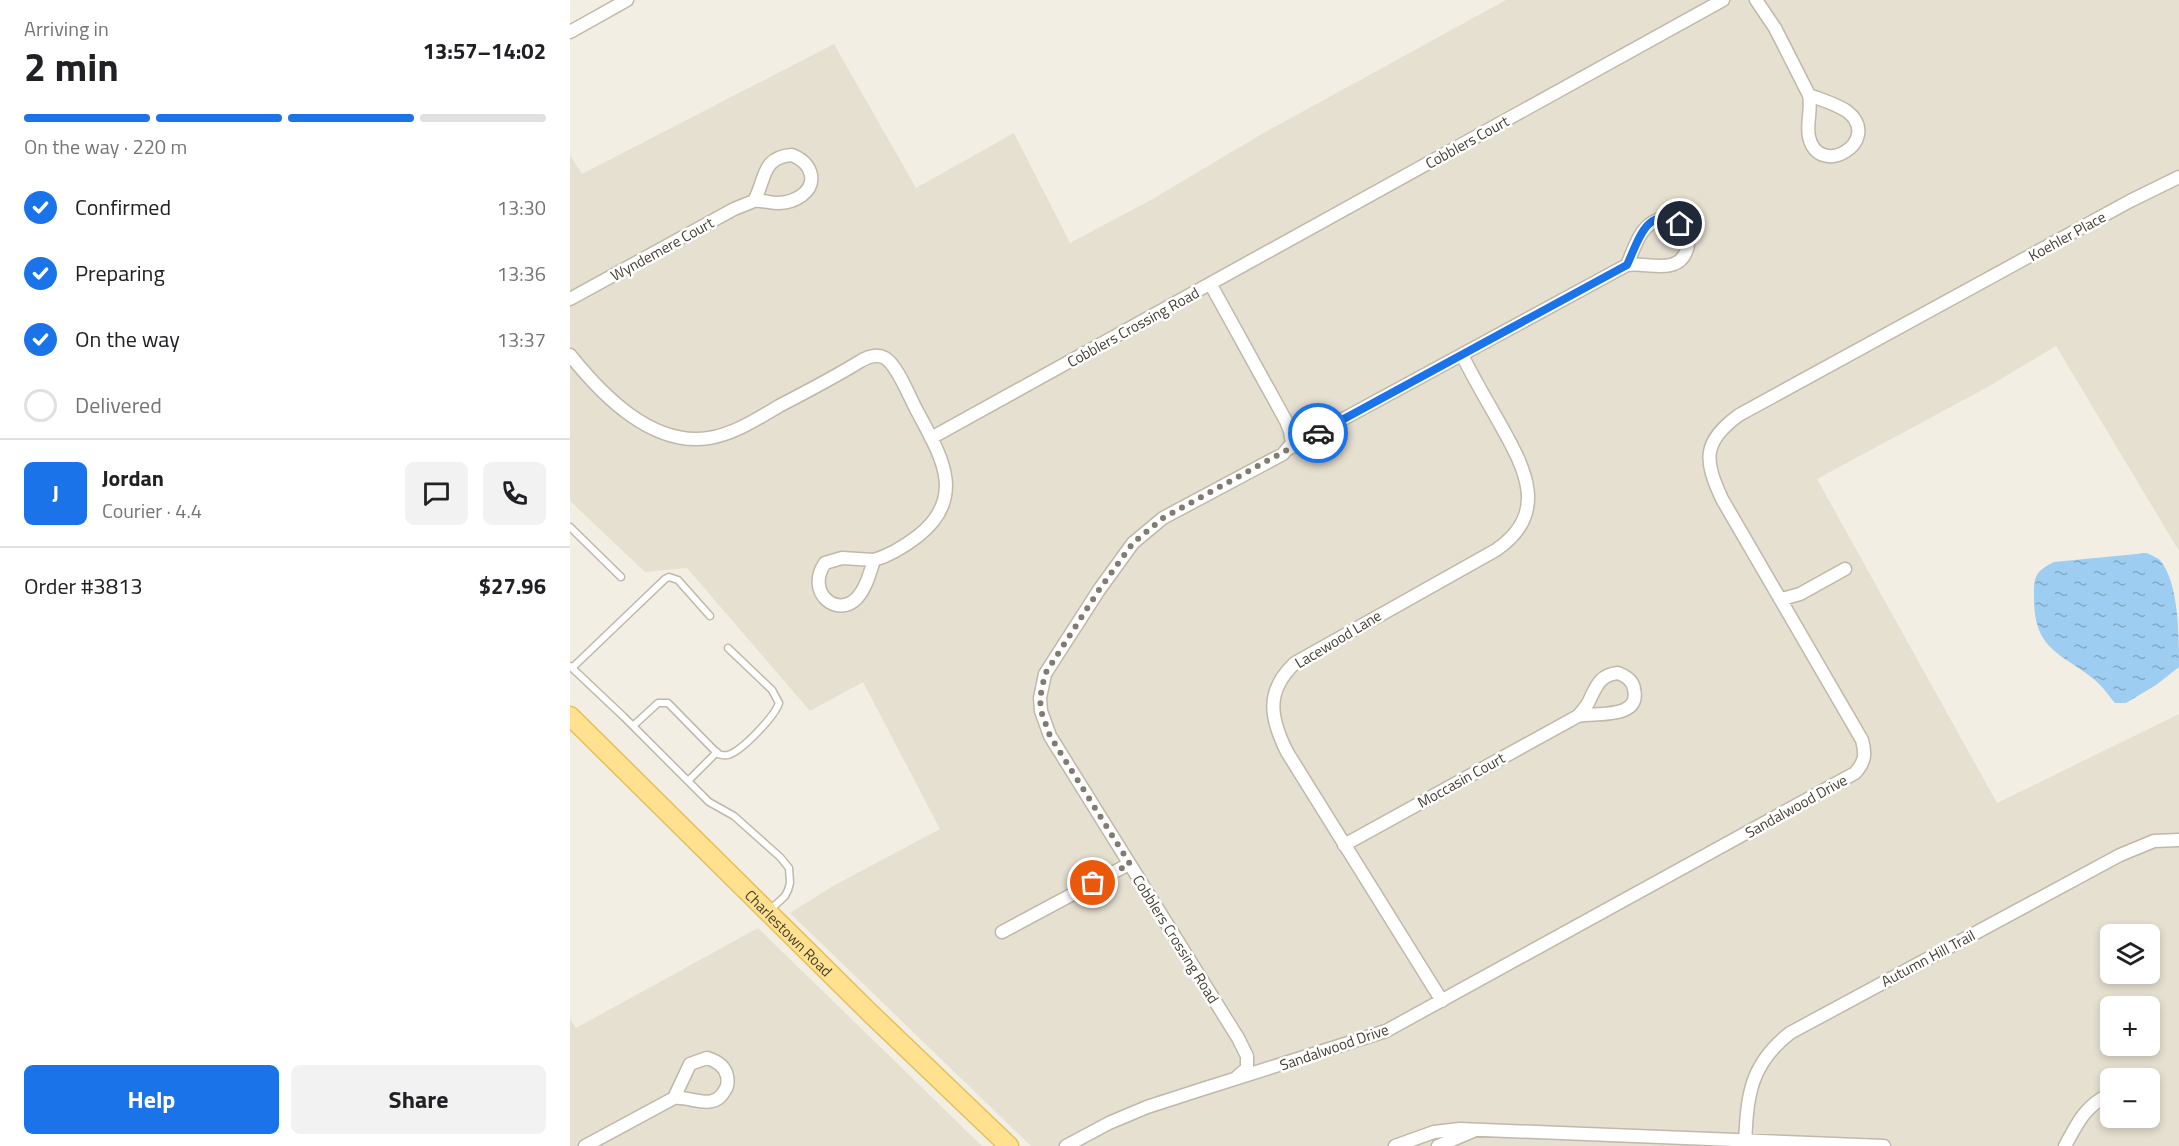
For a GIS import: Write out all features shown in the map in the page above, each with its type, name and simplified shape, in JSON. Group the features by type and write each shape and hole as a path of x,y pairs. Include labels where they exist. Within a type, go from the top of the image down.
{"main road":[{"name":"Charlestown Road","path":"570,716 1009,1146"}],"street":[{"path":"570,32 627,0"},
{"name":"Cobblers Court","path":"1211,285 1724,0"},
{"path":"1756,0 1775,28 1809,95 1811,105 1808,136 1812,145 1819,152 1828,156 1845,153 1857,138 1858,129 1855,120 1842,108 1809,95"},
{"name":"Wyndemere Court","path":"570,299 734,209 754,201 785,202 800,197 811,186 812,178 806,164 800,158 792,155 776,159 765,172 754,201"},
{"name":"Koehler Place","path":"1956,298 2130,201 2179,177"},
{"path":"1288,449 1627,265 1637,263 1667,266 1677,263 1688,249 1689,240 1680,224 1673,219 1657,219 1649,224 1638,239 1627,265"},
{"name":"Cobblers Crossing Road","path":"931,438 1211,285 1290,431 1292,443 1288,449 1163,518 1142,534 1099,590 1045,674 1040,698 1041,711 1050,736 1247,1056 1247,1068 1243,1073 1147,1107 1109,1123 1066,1146"},
{"name":"Sandalwood Drive","path":"1206,1088 1371,1037 1810,799 1855,773 1862,766 1865,758 1862,740 1711,476 1712,442 1719,432 1739,416 1956,298"},
{"path":"570,355 611,398 637,420 664,435 694,440 726,434 859,362 875,355 883,357 895,369 943,461 946,473 945,498 941,510 926,530 890,554 874,560 842,558 825,563 817,578 821,594 826,600 839,605 853,602 864,589 874,560"},
{"name":"Lacewood Lane","path":"1442,1000 1280,739 1272,710 1281,678 1295,663 1496,550 1507,543 1522,524 1529,501 1527,477 1509,439 1462,355"},
{"path":"1782,599 1800,594 1845,569"},
{"name":"Moccasin Court","path":"1344,845 1578,716 1588,704 1603,677 1618,673 1626,676 1635,689 1635,697 1624,711 1616,714 1578,716"},
{"name":"Autumn Hill Trail","path":"1745,1143 1748,1099 1757,1069 1776,1043 1790,1033 2120,855 2154,841 2179,840"},
{"path":"1002,932 1130,864"},
{"path":"585,1146 674,1098 682,1097 706,1103 715,1101 727,1087 728,1077 724,1068 716,1061 707,1058 690,1064 674,1098"},
{"path":"2065,1146 2079,1120 2091,1105 2100,1100"},
{"path":"1395,1146 1434,1132 1460,1129 1745,1143 1884,1146"},
{"path":"1438,1146 1476,1130"}],"lane":[{"path":"570,527 621,577"},
{"path":"710,616 678,580 669,577 571,667 709,802 734,816 780,857 789,868 788,890 785,896 768,912"},
{"path":"633,726 663,701 668,703 717,752 729,755 744,745 768,721 779,703 772,690 728,648"},
{"path":"687,781 717,752"}],"shaded area":[{"path":"1506,0 2179,0 2179,551 2056,346 1984,389 1817,479 1997,803 2179,714 2179,1146 1031,1146 790,913 833,886 940,829 863,682 810,711 687,568 645,572 570,501 570,155 582,174 834,44 916,188 1014,133 1070,243 1151,200 1260,135"},
{"path":"758,928 982,1146 570,1146 570,1019 576,1028"}],"water":[{"path":"2147,553 2160,560 2171,582 2177,610 2179,667 2156,685 2126,703 2115,703 2096,681 2062,657 2045,641 2035,616 2035,580 2042,569 2054,562"}],"way so far":[{"path":"1093,883 1130,864 1050,736 1041,711 1040,698 1045,674 1099,590 1142,534 1163,518 1318,433"}],"route":[{"path":"1318,433 1627,265 1643,231 1657,219 1673,219 1680,224"}]}
